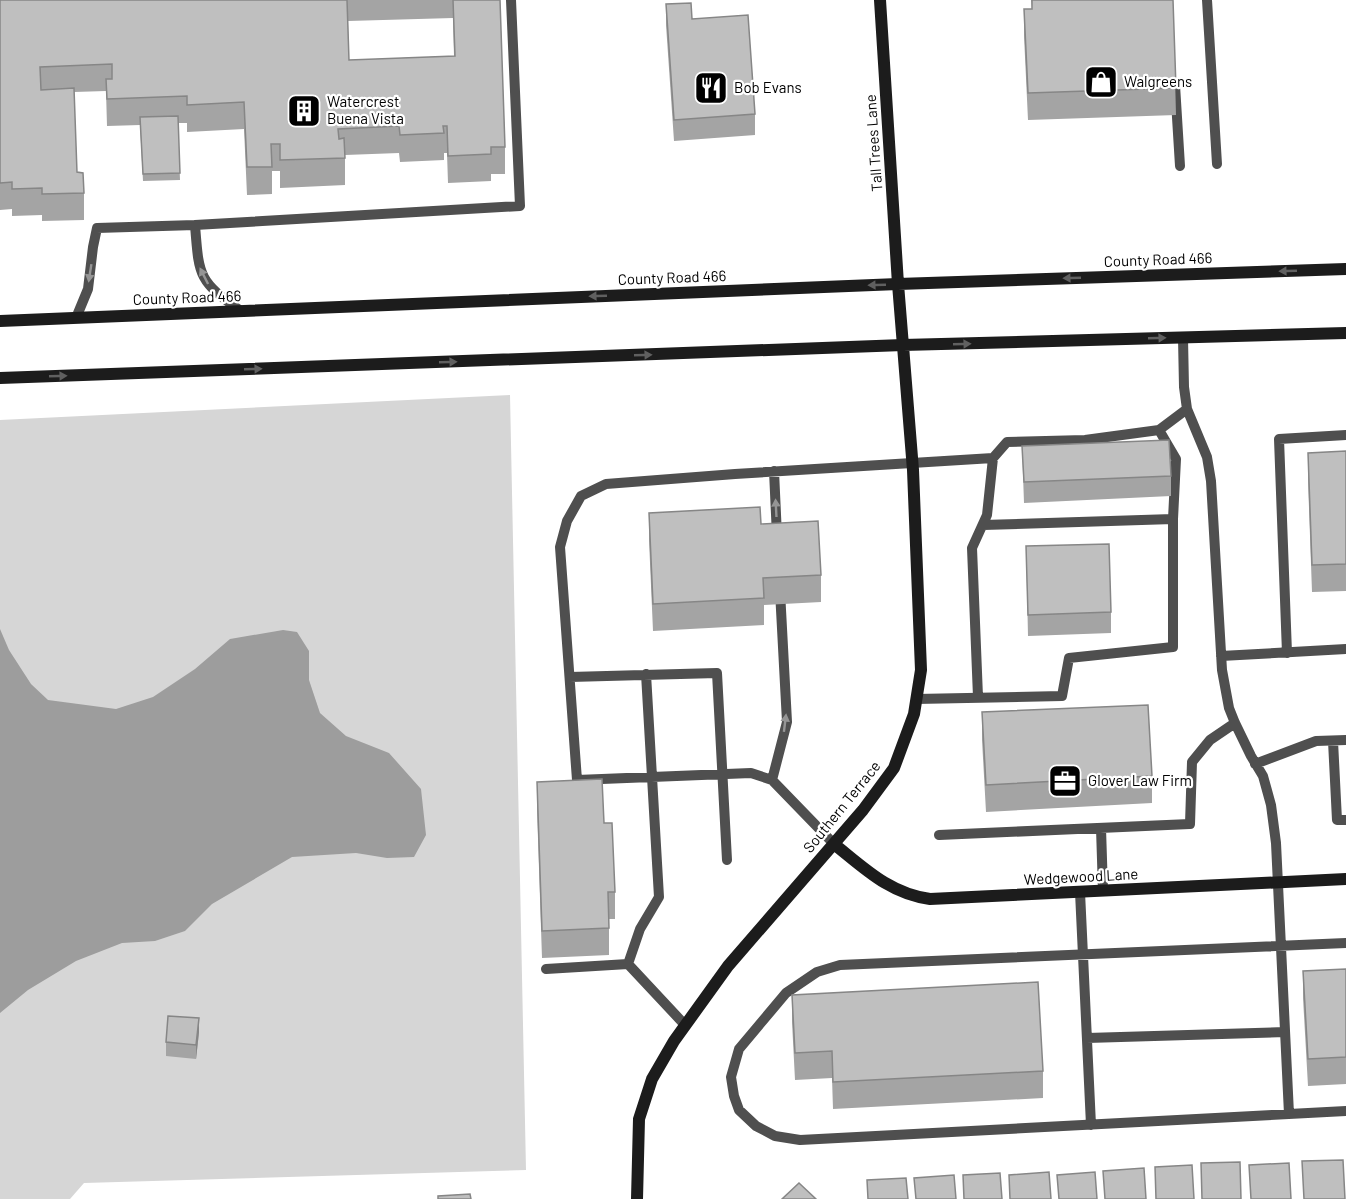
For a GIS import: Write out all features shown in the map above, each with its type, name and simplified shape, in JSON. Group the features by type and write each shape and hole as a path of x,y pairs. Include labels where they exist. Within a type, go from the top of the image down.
{"main road":[{"name":"Tall Trees Lane","path":"880,0 903,345"},
{"name":"County Road 466","path":"0,321 898,284 1346,269"},
{"path":"0,378 903,345 1346,333"},
{"name":"Southern Terrace","path":"637,1199 639,1119 652,1079 685,1025 728,966 863,810 894,768 914,714 921,670 913,463 903,345"},
{"name":"Wedgewood Lane","path":"834,844 878,880 896,891 930,899 1346,879"}],"lane":[{"path":"76,318 88,289 97,228 195,225 520,206 511,0"},
{"path":"1207,0 1217,164"},
{"path":"1175,71 1180,166"},
{"path":"195,225 201,275 215,292 241,311"},
{"path":"1183,338 1187,409 1208,457 1211,481 1221,656 1229,708 1263,776 1271,805 1289,1114"},
{"path":"978,698 972,548 987,515 993,458 1006,442 1085,440 1159,430 1187,409"},
{"path":"916,699 1062,696 1069,658 1173,647 1173,519 1176,459 1159,430"},
{"path":"1287,652 1279,439 1346,435"},
{"path":"834,844 772,780 751,773 577,780 560,547 567,521 581,496 606,484 993,458"},
{"path":"774,471 778,543"},
{"path":"983,525 1173,519"},
{"path":"772,780 787,722 779,579"},
{"path":"1221,656 1346,649"},
{"path":"570,677 717,673 727,860"},
{"path":"628,964 640,929 659,897 646,674"},
{"path":"939,836 1190,824 1192,762 1210,740 1235,723"},
{"path":"1255,764 1316,741 1346,740"},
{"path":"1333,741 1337,820 1346,820"},
{"path":"1101,828 1102,891"},
{"path":"1080,892 1091,1125"},
{"path":"1346,943 840,965 817,972 786,993 755,1027 739,1049 731,1077 734,1095 740,1110 756,1126 775,1136 800,1140 1346,1111"},
{"path":"546,969 628,964"},
{"path":"628,964 685,1025"},
{"path":"1087,1038 1285,1032"}],"shaded area":[{"path":"510,395 526,1170 84,1183 70,1199 0,1199 0,420"},
{"path":"0,629 9,650 31,684 48,700 116,709 153,697 195,669 230,639 283,630 297,632 309,651 309,680 320,713 346,736 389,753 421,789 426,835 414,857 387,858 356,853 292,857 212,904 185,931 155,941 122,943 76,961 28,990 0,1013"}],"building":[{"name":"Watercrest Buena Vista","path":"0,0 347,0 349,60 455,56 453,0 500,0 505,147 491,147 491,154 448,156 447,126 443,126 444,133 400,135 399,126 338,129 339,139 344,138 345,158 280,160 280,144 271,144 272,167 247,167 244,102 187,105 187,96 107,99 106,79 112,79 112,64 40,67 41,90 74,88 77,172 83,173 84,193 42,194 42,188 12,189 12,182 0,183"},
{"name":"Walgreens","path":"1032,0 1173,0 1176,88 1028,93 1024,9 1032,9"},
{"name":"Bob Evans","path":"691,3 692,19 748,15 755,114 674,120 666,4"},
{"path":"178,116 180,173 143,174 140,117"},
{"path":"1169,440 1171,476 1024,482 1022,446"},
{"path":"1346,451 1346,564 1312,565 1308,453"},
{"path":"760,507 761,524 818,521 821,575 763,578 764,598 653,604 649,513"},
{"path":"1109,544 1111,612 1028,615 1026,546"},
{"path":"1148,705 1152,776 986,785 982,712"},
{"path":"602,779 604,823 612,823 615,892 608,892 609,928 542,931 537,782"},
{"path":"1346,969 1346,1057 1308,1059 1303,971"},
{"path":"1038,982 1043,1071 833,1082 832,1051 795,1053 792,995"},
{"path":"168,1016 199,1018 196,1045 166,1042"},
{"path":"1343,1160 1345,1199 1304,1199 1302,1161"},
{"path":"1240,1162 1241,1199 1202,1199 1201,1163"},
{"path":"1289,1163 1291,1199 1251,1199 1249,1165"},
{"path":"1192,1165 1194,1199 1156,1199 1155,1167"},
{"path":"1144,1168 1146,1199 1105,1199 1103,1171"},
{"path":"1049,1172 1051,1199 1010,1199 1009,1175"},
{"path":"1095,1172 1097,1199 1059,1199 1057,1175"},
{"path":"1000,1173 1002,1199 964,1199 963,1175"},
{"path":"954,1175 956,1199 916,1199 914,1178"},
{"path":"906,1178 908,1199 868,1199 867,1180"},
{"path":"799,1183 816,1199 782,1199"},
{"path":"470,1194 471,1199 438,1199 438,1196"}],"place":[{"name":"Walgreens","path":"1101,82"},
{"name":"Bob Evans","path":"711,88"},
{"name":"Watercrest Buena Vista","path":"304,111"},
{"name":"Glover Law Firm","path":"1065,781"}]}
